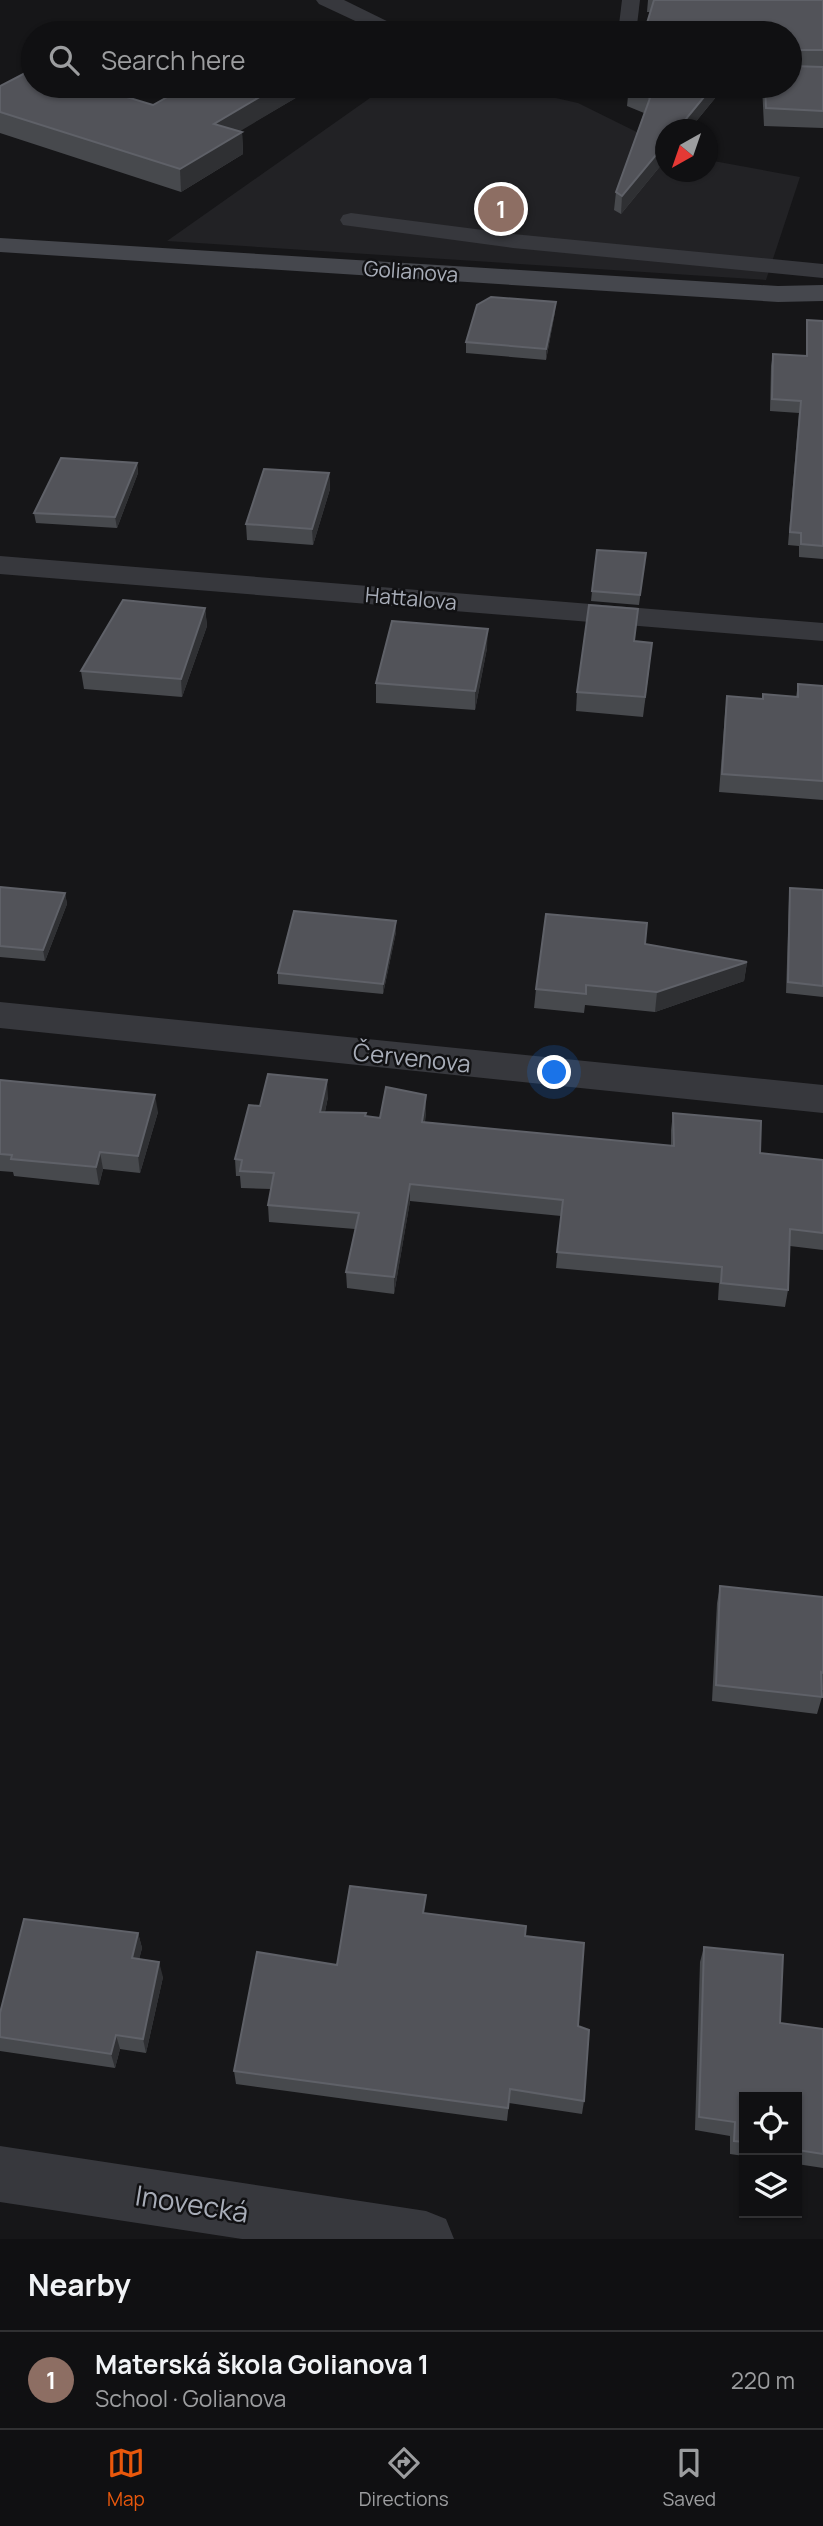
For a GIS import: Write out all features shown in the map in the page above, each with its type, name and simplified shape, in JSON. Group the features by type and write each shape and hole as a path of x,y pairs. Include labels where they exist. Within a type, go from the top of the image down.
{"street":[{"path":"326,0 373,21"},
{"name":"Golianova","path":"0,245 778,293 823,293"},
{"name":"Hattalova","path":"0,565 823,632"},
{"name":"Červenova","path":"0,1015 823,1099"},
{"name":"Inovecká","path":"0,2174 426,2239"}],"lane":[{"path":"628,21 631,0"},
{"name":"Golianova","path":"351,220 513,241 823,271"}],"shaded area":[{"path":"370,98 556,98 578,103 655,141 655,182 718,182 718,162 800,177 766,280 167,241"}],"building":[{"path":"654,0 823,0 823,50 802,50 802,21 648,21"},
{"path":"802,66 823,67 823,111 766,108 766,98 802,98"},
{"path":"21,75 21,98 130,98 153,105 166,98 258,98 214,124 242,132 180,169 0,112 0,86"},
{"path":"650,98 703,98 686,119 655,119 655,156 622,196 616,192"},
{"path":"491,297 556,302 546,349 466,342 477,305"},
{"path":"807,320 823,321 823,546 801,544 801,533 790,532 801,401 772,399 773,354 807,356"},
{"path":"61,458 137,463 115,517 34,513"},
{"path":"264,469 329,473 312,529 246,524"},
{"path":"597,550 646,553 640,595 592,591"},
{"path":"123,600 205,608 181,679 81,671"},
{"path":"589,605 638,609 634,641 652,643 645,697 577,692"},
{"path":"392,621 488,629 475,691 376,683"},
{"path":"798,684 823,686 823,781 722,774 727,696 763,699 763,694 798,697"},
{"path":"0,887 65,893 43,950 0,946"},
{"path":"790,888 823,890 823,986 788,982"},
{"path":"294,911 396,921 383,984 278,973"},
{"path":"546,914 647,923 645,944 747,962 657,992 586,985 586,994 536,989"},
{"path":"268,1074 327,1080 320,1112 366,1113 365,1116 380,1118 386,1087 426,1095 422,1122 674,1146 673,1113 761,1121 760,1153 823,1160 823,1233 790,1229 788,1290 721,1283 722,1267 557,1252 563,1200 410,1184 394,1277 346,1272 359,1213 268,1205 274,1173 240,1171 242,1160 235,1159 249,1105 260,1106"},
{"path":"0,1080 155,1095 138,1156 100,1152 96,1167 11,1159 12,1155 0,1154"},
{"path":"720,1586 823,1597 822,1697 716,1685"},
{"path":"350,1886 426,1895 423,1913 526,1926 525,1936 584,1943 578,2026 589,2030 584,2101 510,2089 508,2108 234,2071 257,1952 337,1965"},
{"path":"24,1919 138,1933 132,1958 159,1962 143,2039 116,2035 111,2054 0,2037 0,2013"},
{"path":"704,1947 783,1955 780,2023 823,2029 823,2154 802,2151 802,2092 739,2092 739,2142 734,2141 735,2122 699,2117"}],"place":[{"name":"Materská škola Golianova 1","path":"501,209"}]}
